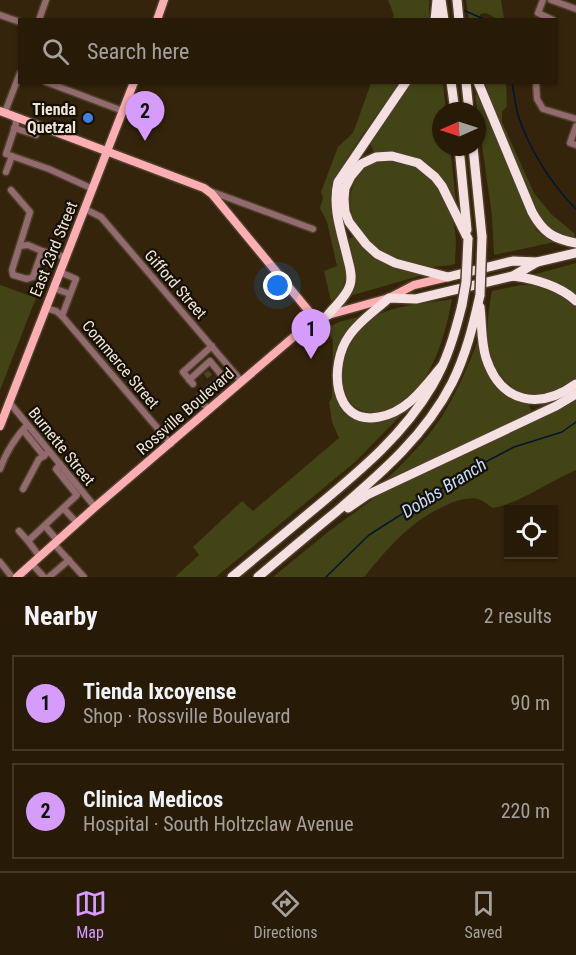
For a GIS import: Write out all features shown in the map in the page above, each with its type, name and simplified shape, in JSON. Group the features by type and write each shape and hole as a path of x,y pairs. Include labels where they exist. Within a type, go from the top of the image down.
{"highway":[{"path":"435,18 439,0"},
{"path":"439,0 444,18"},
{"path":"457,0 459,18"},
{"path":"328,315 348,291 351,283 351,271 335,207 338,182 405,84"},
{"path":"451,84 454,102"},
{"path":"466,84 468,102"},
{"path":"479,84 531,212 539,225 553,236 576,243"},
{"path":"447,277 394,263 378,254 356,233 345,212 345,188 351,176 361,164 376,157 392,156 418,163 442,186 468,239"},
{"path":"232,577 385,447 433,386 454,336 466,282 468,239 460,156"},
{"path":"474,156 482,237 480,295 486,358 494,375 509,390 530,400 560,395 576,384"},
{"name":"Rossville Boulevard","path":"447,277 513,261 537,262 576,253"},
{"name":"Rossville Boulevard","path":"389,298 416,299 513,276 537,262"},
{"path":"513,276 554,287 576,301"},
{"path":"258,577 374,479 423,428 440,404 464,357 480,295"},
{"path":"389,298 357,326 342,349 337,383 343,402 363,417 380,417 389,414 414,399 442,366"},
{"path":"315,529 368,495 556,406 576,394"}],"main road":[{"path":"158,18 164,0"},
{"name":"East 23rd Street","path":"0,426 133,84"},
{"path":"2,111 204,188 212,194 317,321"},
{"name":"Rossville Boulevard","path":"17,577 297,334 328,315 389,298 414,285 447,277"}],"street":[{"path":"40,18 46,0"},
{"path":"543,0 538,13 549,18"},
{"path":"551,0 576,9"},
{"path":"0,15 18,21"},
{"path":"2,111 18,77"},
{"path":"51,84 123,111"},
{"path":"536,84 537,99 543,109 576,119"},
{"path":"15,116 6,154 49,169 93,189"},
{"path":"14,128 36,135 40,126"},
{"path":"573,144 576,126"},
{"path":"6,172 12,156"},
{"path":"204,188 313,229"},
{"path":"11,190 30,212 12,270 13,275 27,279 33,277 42,252"},
{"name":"Gifford Street","path":"85,209 101,217 242,382"},
{"path":"20,246 28,245 42,252 66,257"},
{"path":"60,272 76,279 62,316"},
{"path":"53,288 70,294"},
{"name":"Commerce Street","path":"45,308 57,311 62,316 171,444"},
{"path":"212,346 183,372 191,382 218,353"},
{"path":"205,352 223,377 200,393 200,398 209,410"},
{"path":"198,359 204,368"},
{"path":"190,366 197,373"},
{"path":"220,373 229,366"},
{"path":"212,383 221,400"},
{"name":"Burnette Street","path":"9,402 46,453 60,464 79,493 95,507"},
{"path":"0,468 3,454 25,427"},
{"path":"23,489 39,459 46,453"},
{"path":"28,541 79,493"},
{"path":"64,509 77,523"},
{"path":"45,526 80,576"},
{"path":"19,531 40,556"},
{"path":"49,577 69,560"},
{"path":"0,562 12,577"},
{"path":"32,564 44,577"}],"shaded area":[{"path":"388,0 429,0 429,18 392,18 394,15"},
{"path":"466,0 501,0 504,18 495,18 486,13 480,14 480,18 469,18"},
{"path":"371,84 398,84 355,146 333,183 331,197 333,213 345,263 345,278 341,291 331,301 324,271 337,266 327,222 320,208 323,198 321,192 338,147 355,128"},
{"path":"409,84 443,84 445,102 432,102 432,156 451,156 456,202 442,180 432,170 375,155 370,142"},
{"path":"482,84 506,84 507,106 502,112 502,122 534,193 551,214 575,234 573,241 548,230 534,208"},
{"path":"479,94 482,102 476,102 475,95"},
{"path":"486,111 536,230 555,242 494,255 492,216 484,156 486,156"},
{"path":"390,161 408,164 421,171 429,177 441,194 450,212 455,231 455,264 424,267 401,261 376,246 357,224 351,212 350,198 357,178 372,164"},
{"path":"355,236 394,266 426,274 346,297 354,276 354,262 349,239"},
{"path":"576,263 576,296 532,275"},
{"path":"0,285 36,298 0,390"},
{"path":"521,285 550,290 576,305 576,379 558,391 543,396 522,393 509,384 494,363 489,348 488,324 492,291"},
{"path":"452,299 439,350 422,383 396,406 380,412 366,412 354,406 346,395 341,370 349,345 366,323 384,312"},
{"path":"366,315 358,321 334,379 354,417 385,419 402,414 355,462 216,577 175,577 199,555 193,547 242,501 253,511 339,438 332,422 329,402 332,398 333,340 324,329 339,322"},
{"path":"478,340 480,340 487,367 528,403 531,410 529,414 385,481 438,423 458,387"},
{"path":"576,397 576,470 525,497 504,505 493,508 481,500 469,498 436,510 402,535 364,577 273,577 328,532 384,491"}],"waterway":[{"name":"Dobbs Branch","path":"463,10 481,18"},
{"name":"Dobbs Branch","path":"512,84 518,115 528,141 550,177 576,209"},
{"name":"Dobbs Branch","path":"326,577 369,535 474,468 514,447 562,432 576,422"}],"tunnel":[{"path":"206,372 211,378"}],"place":[{"name":"Tienda Quetzal","path":"88,118"},
{"name":"Clinica Medicos","path":"145,141"},
{"name":"Tienda Ixcoyense","path":"311,359"}]}
